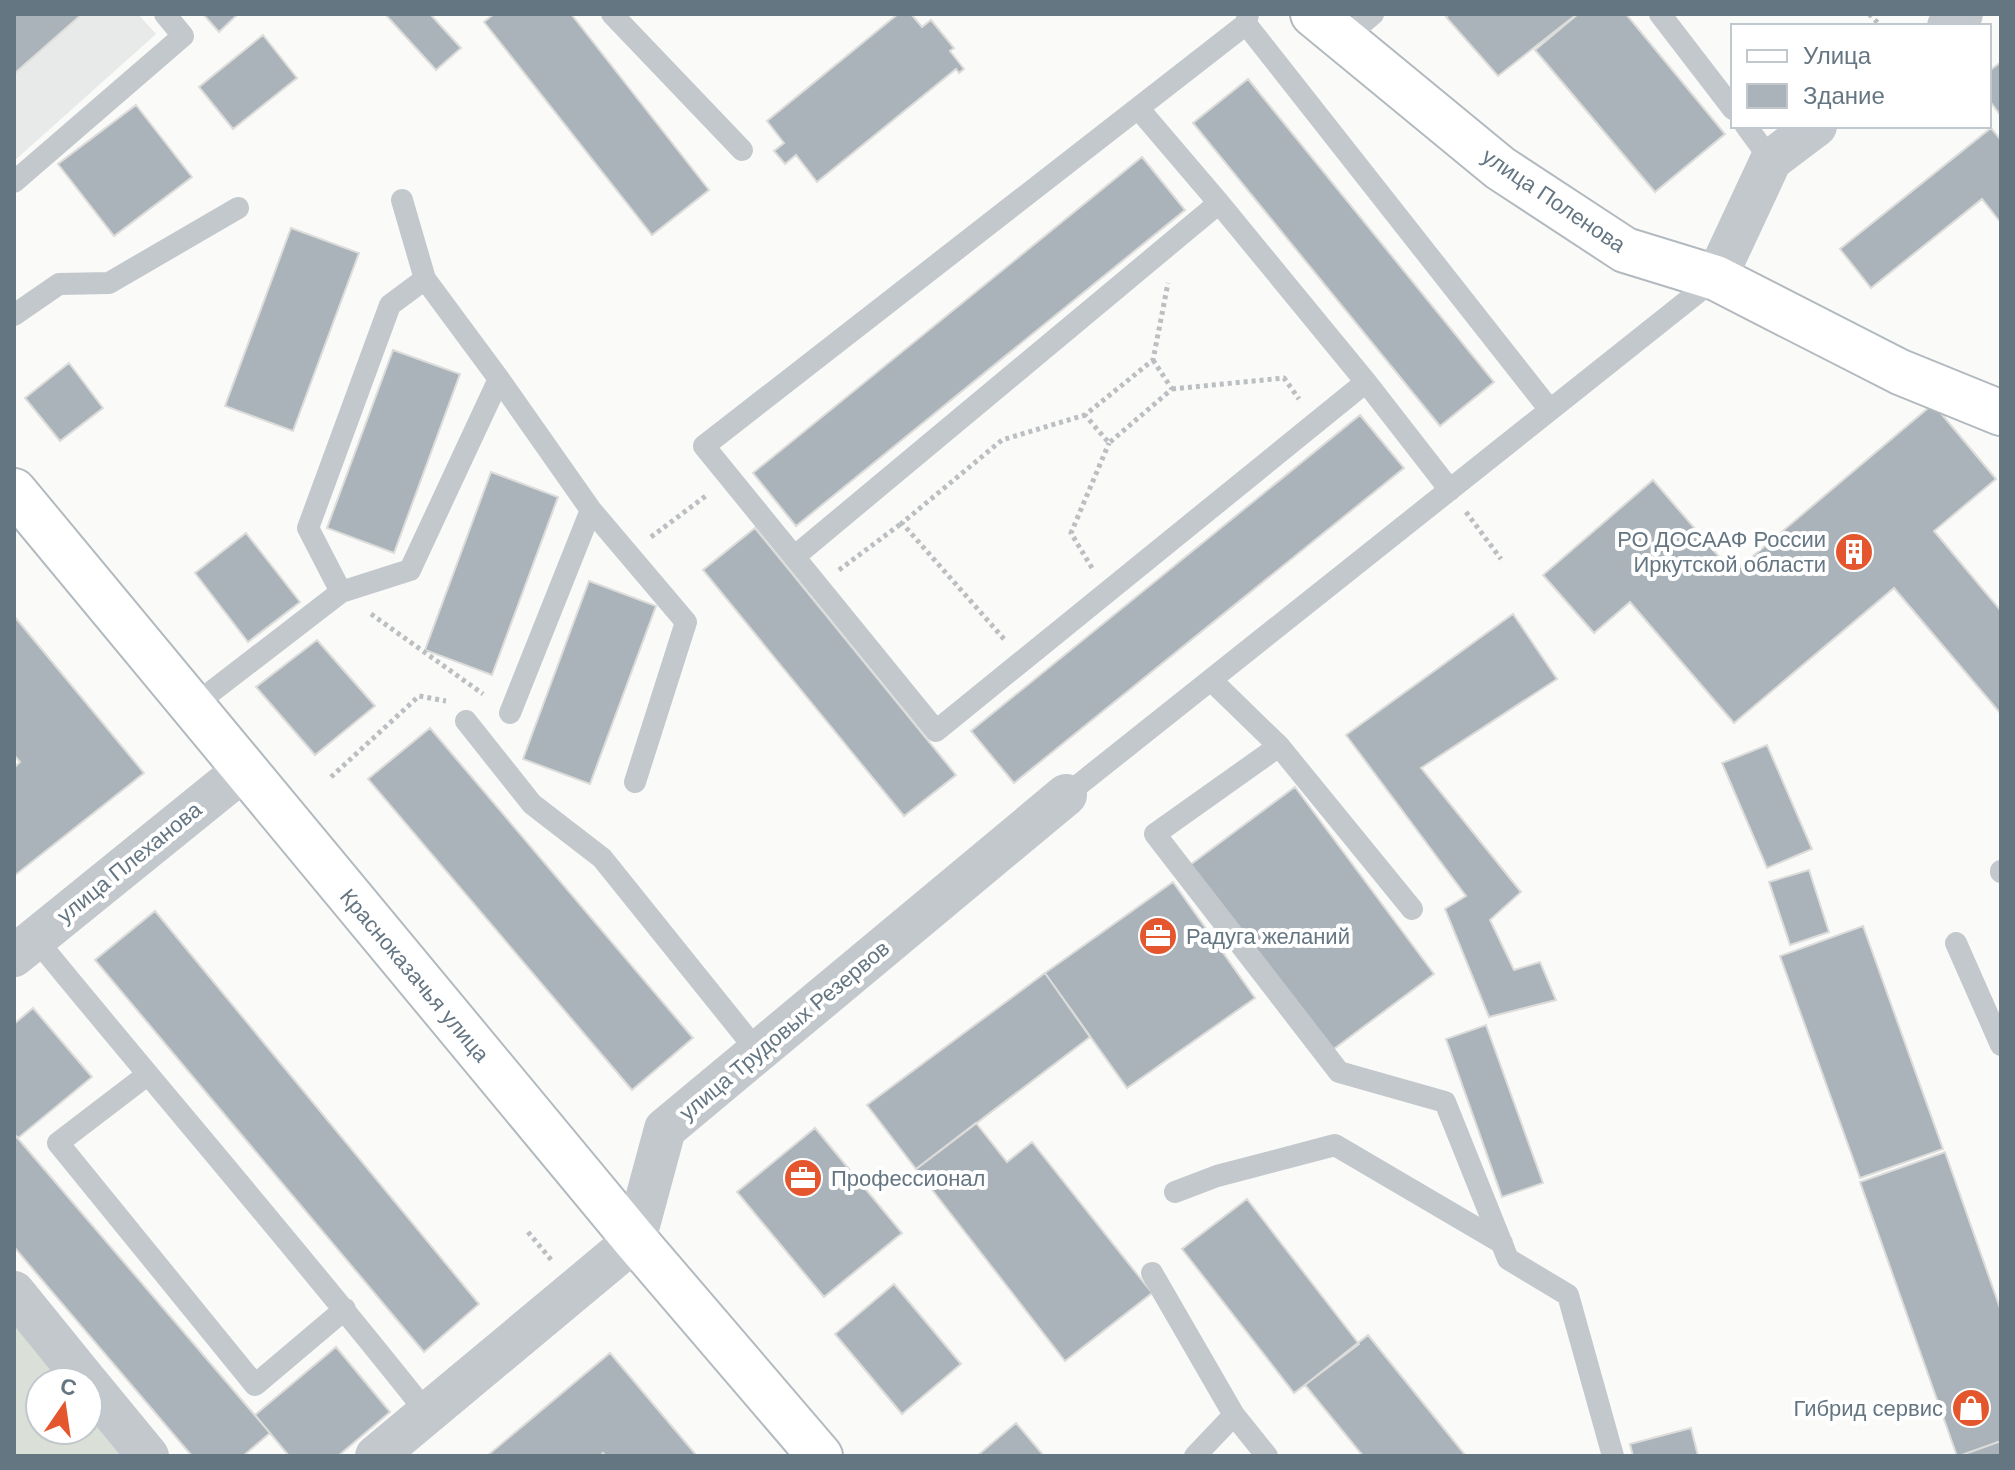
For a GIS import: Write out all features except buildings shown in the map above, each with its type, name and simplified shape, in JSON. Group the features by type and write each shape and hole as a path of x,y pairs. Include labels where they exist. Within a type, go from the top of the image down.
{"street":[{"name":"улица Поленова","path":"1343,22 1500,168 1625,250 1716,278 1900,372 2001,413"},
{"path":"1716,278 1771,160 1813,128"},
{"name":"Красноказачья улица","path":"17,501 193,706 635,1240 820,1456"},
{"name":"улица Плеханова","path":"25,947 245,769"},
{"name":"улица Трудовых Резервов","path":"635,1240 665,1129 1066,795"},
{"path":"376,1456 635,1240"},
{"path":"14,1292 75,1366"},
{"path":"104,1402 148,1456"}],"lane":[{"path":"14,182 183,36 165,14"},
{"path":"612,14 742,150"},
{"path":"1660,14 1731,106"},
{"path":"1366,382 936,731 704,446 1138,108 1247,19 1550,410"},
{"path":"1138,108 1366,382 1450,490"},
{"path":"1747,128 1771,160"},
{"path":"402,200 425,279 591,510 686,622 635,782"},
{"path":"794,557 1219,203"},
{"path":"14,315 59,284 109,283 238,208"},
{"path":"1066,795 1716,278"},
{"path":"341,592 308,528 390,305 425,279"},
{"path":"193,706 341,592 410,570 499,379"},
{"path":"510,713 591,510"},
{"path":"1211,680 1279,746 1412,909"},
{"path":"466,721 532,804 602,858 758,1052"},
{"path":"1279,746 1155,834 1339,1072 1445,1102 1508,1259 1568,1295 1613,1456"},
{"path":"1956,943 2001,1045"},
{"path":"25,947 147,1075 345,1309 427,1413"},
{"path":"147,1075 58,1143 255,1385 345,1309"},
{"path":"1175,1192 1217,1176 1335,1145 1502,1243"},
{"path":"1152,1273 1234,1415 1267,1456"},
{"path":"1195,1456 1234,1415"}],"path":[{"path":"818,586 902,523 1002,440 1085,415 1153,360 1176,239"},
{"path":"1153,360 1172,389"},
{"path":"1106,593 1071,533 1109,443 1172,389 1284,378 1316,423"},
{"path":"1085,415 1109,443"},
{"path":"628,554 730,478"},
{"path":"1450,490 1501,559"},
{"path":"902,523 1023,661"},
{"path":"341,592 510,713"},
{"path":"331,777 419,696 450,702"}],"shaded area":[{"path":"14,14 138,14 156,34 14,161"},
{"path":"14,1315 54,1366 24,1366 24,1446 104,1446 104,1432 123,1456 14,1456"}],"place":[{"name":"РО ДОСААФ России Иркутской области","path":"1854,552"},
{"name":"Радуга желаний","path":"1158,936"},
{"name":"Профессионал","path":"803,1178"},
{"name":"Гибрид сервис","path":"1971,1408"}]}
